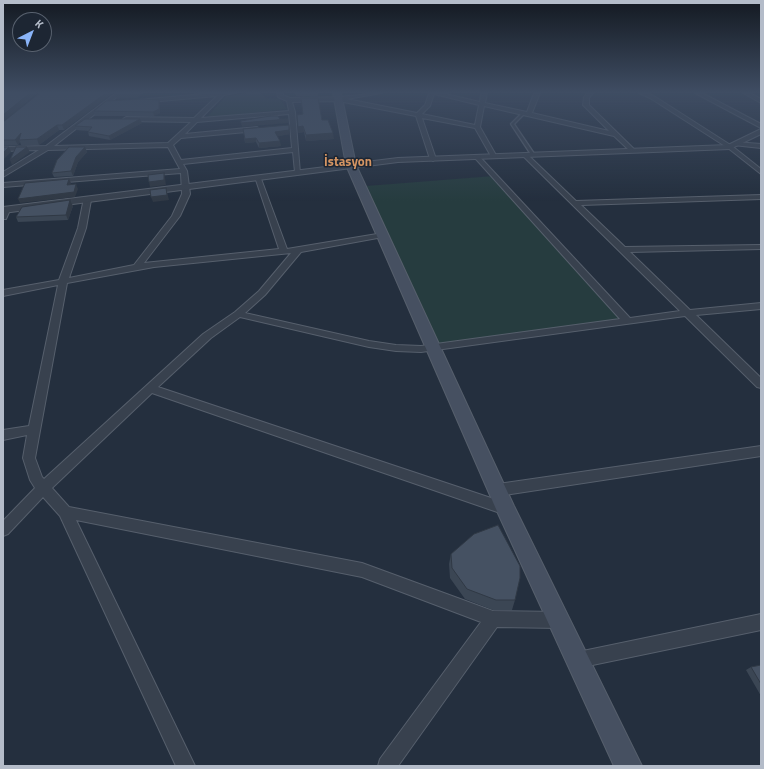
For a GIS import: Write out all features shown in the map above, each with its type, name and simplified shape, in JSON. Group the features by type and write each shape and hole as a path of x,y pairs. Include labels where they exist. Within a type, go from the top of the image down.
{"main road":[{"path":"344,129 351,164 383,236 506,509 628,766"}],"street":[{"path":"3,175 47,148 71,129"},
{"path":"3,149 170,145 188,129"},
{"path":"180,136 263,129"},
{"path":"293,129 298,172"},
{"path":"423,129 433,159"},
{"path":"478,129 494,157"},
{"path":"592,129 615,134"},
{"path":"610,129 633,151"},
{"path":"706,129 733,145 761,172"},
{"path":"733,145 761,131"},
{"path":"137,267 176,216 186,194 184,172 170,145"},
{"path":"4,212 351,164 733,145 761,146"},
{"path":"179,162 296,150"},
{"path":"530,156 574,203 761,384"},
{"path":"477,158 628,322"},
{"path":"3,170 13,170"},
{"path":"3,185 184,172"},
{"path":"258,177 284,252"},
{"path":"574,203 761,197"},
{"path":"87,200 82,228 63,282 29,458 32,470 43,488 65,512 186,766"},
{"path":"3,293 137,267 284,252 383,236"},
{"path":"623,250 761,247"},
{"path":"3,530 43,488 207,336 238,314 262,294 298,250"},
{"path":"238,314 382,346 408,349 434,349 688,313 761,306"},
{"path":"151,389 506,509"},
{"path":"3,436 35,430"},
{"path":"498,490 761,451"},
{"path":"65,512 362,570 493,619 559,620"},
{"path":"387,766 493,619"},
{"path":"578,660 761,622"}],"lane":[{"path":"515,129 530,156"}],"green space":[{"path":"494,176 627,321 434,349 366,186"}],"building":[{"path":"3,129 51,129 37,139 19,140 21,133 15,140 3,140"},
{"path":"90,129 122,129 109,136 88,132"},
{"path":"243,129 289,130 275,132 280,141 259,143 256,138 245,139"},
{"path":"304,129 331,129 333,133 306,135"},
{"path":"3,147 9,147 3,153"},
{"path":"16,147 27,147 10,160"},
{"path":"69,147 85,147 76,157 71,171 52,173 57,160"},
{"path":"164,173 164,180 149,182 148,175"},
{"path":"69,179 67,185 76,184 74,192 18,199 25,183"},
{"path":"166,188 167,195 151,197 150,190"},
{"path":"70,200 66,215 16,217 22,207"},
{"path":"498,525 520,566 520,578 515,600 496,600 467,589 452,568 451,554 474,534"},
{"path":"761,665 761,684 751,667"}],"district":[{"name":"İstasyon","path":"348,163"}]}
